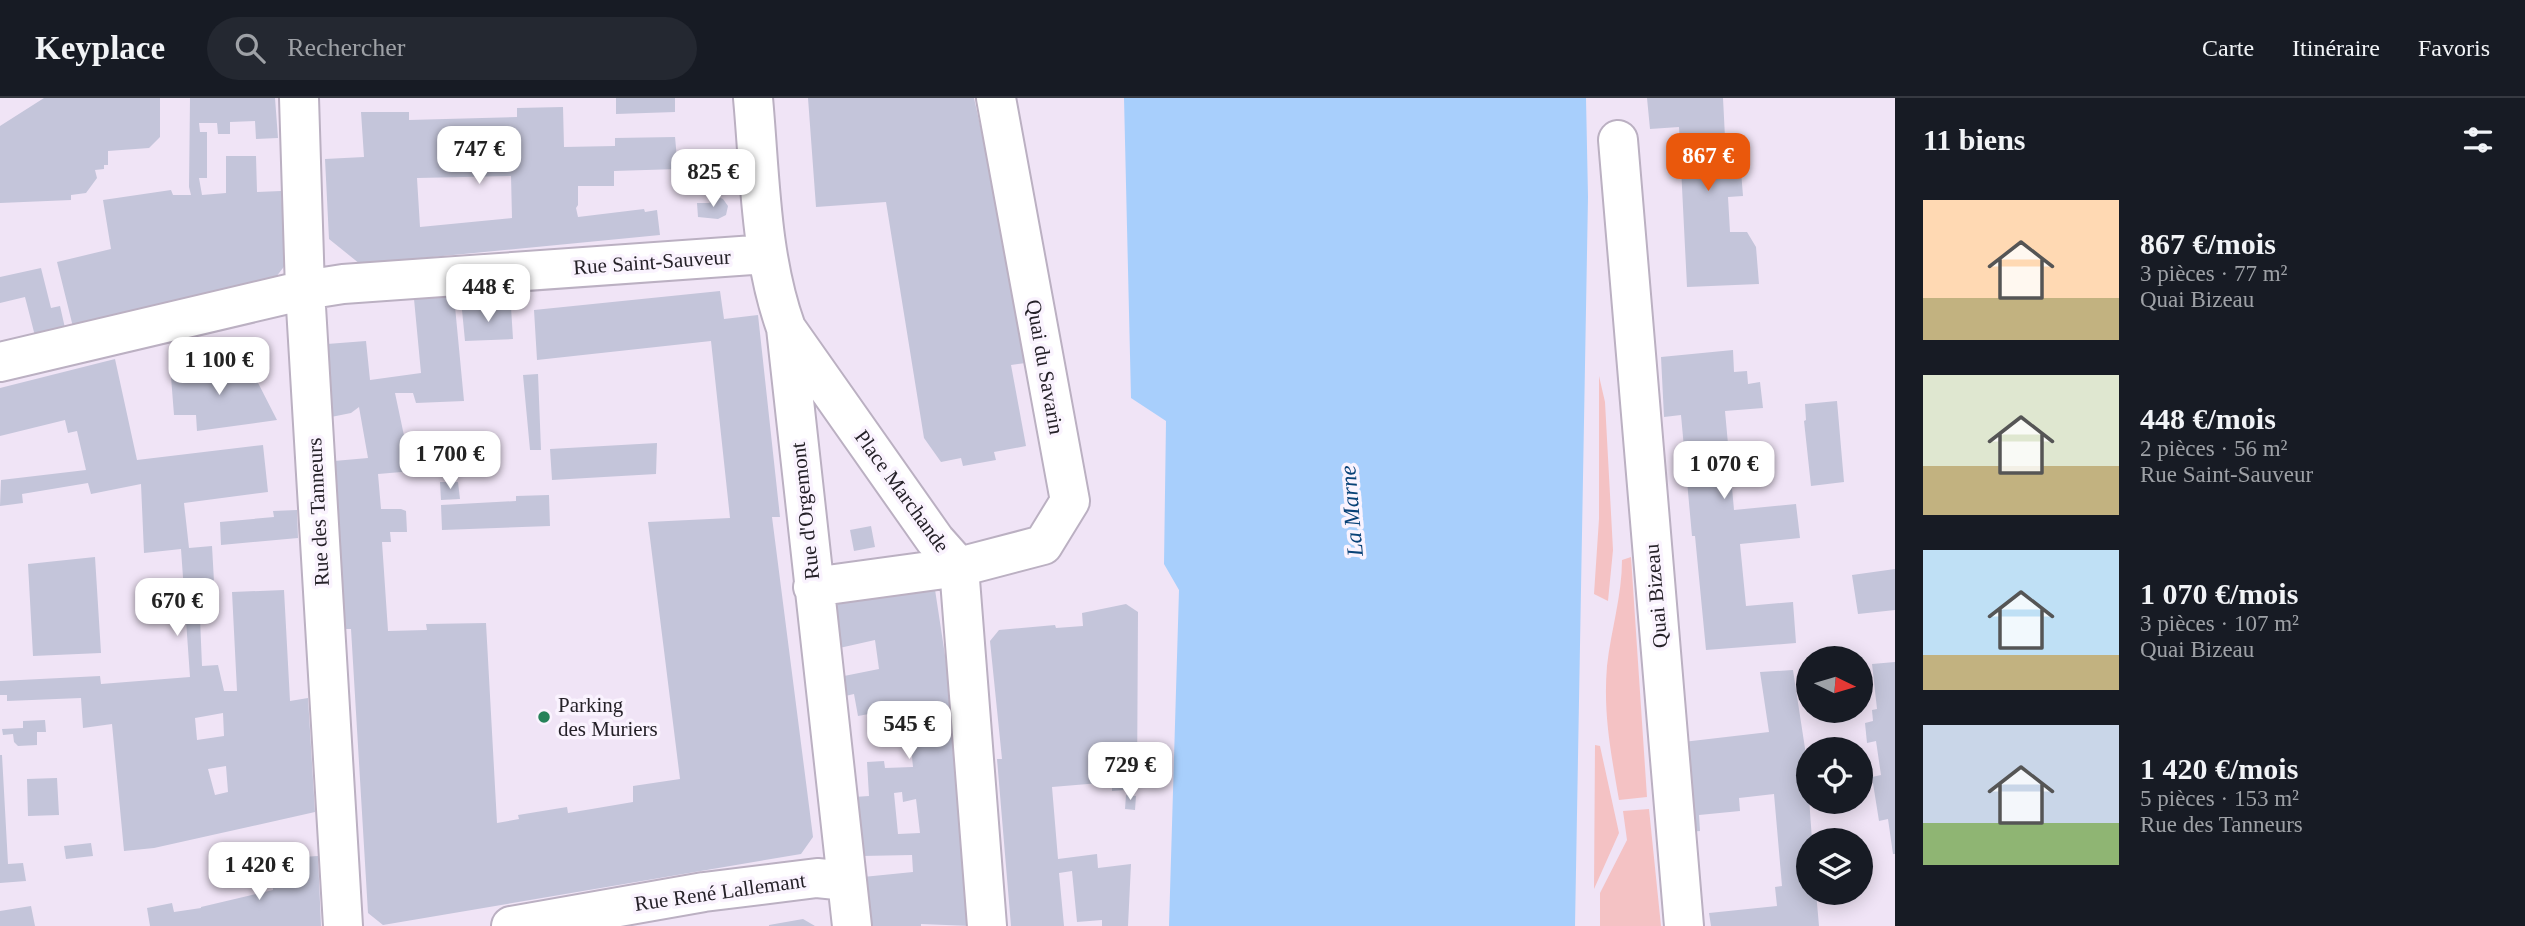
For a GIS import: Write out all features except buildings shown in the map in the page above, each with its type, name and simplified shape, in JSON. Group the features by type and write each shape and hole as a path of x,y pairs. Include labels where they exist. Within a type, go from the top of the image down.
{"street":[{"name":"Rue des Tanneurs","path":"299,98 305,290 343,926"},
{"name":"Rue d'Orgemont","path":"753,98 767,254 786,328 852,926"},
{"name":"Quai du Savarin","path":"959,567 1043,545 1069,501 996,98"},
{"name":"Quai Bizeau","path":"1618,140 1684,926"},
{"name":"Rue Saint-Sauveur","path":"0,362 305,290 343,284 767,254"},
{"name":"Place Marchande","path":"786,328 935,540 959,567"},
{"name":"Place Marchande","path":"813,587 959,567"},
{"path":"959,567 987,926"},
{"name":"Rue René Lallemant","path":"511,926 704,892 817,878 847,881"}],"shaded area":[{"path":"1599,376 1605,402 1613,550 1608,601 1594,594 1599,519"},
{"path":"1631,557 1647,797 1619,800 1609,733 1606,684 1622,560"},
{"path":"1595,745 1600,746 1619,833 1594,889"},
{"path":"1649,809 1661,926 1600,926 1600,893 1627,840 1623,811"}],"water":[{"name":"La Marne","path":"1124,98 1586,98 1588,197 1575,926 1169,926 1179,590 1164,564 1166,421 1131,398"}],"place":[{"name":"Parking des Muriers","path":"544,717"}]}
